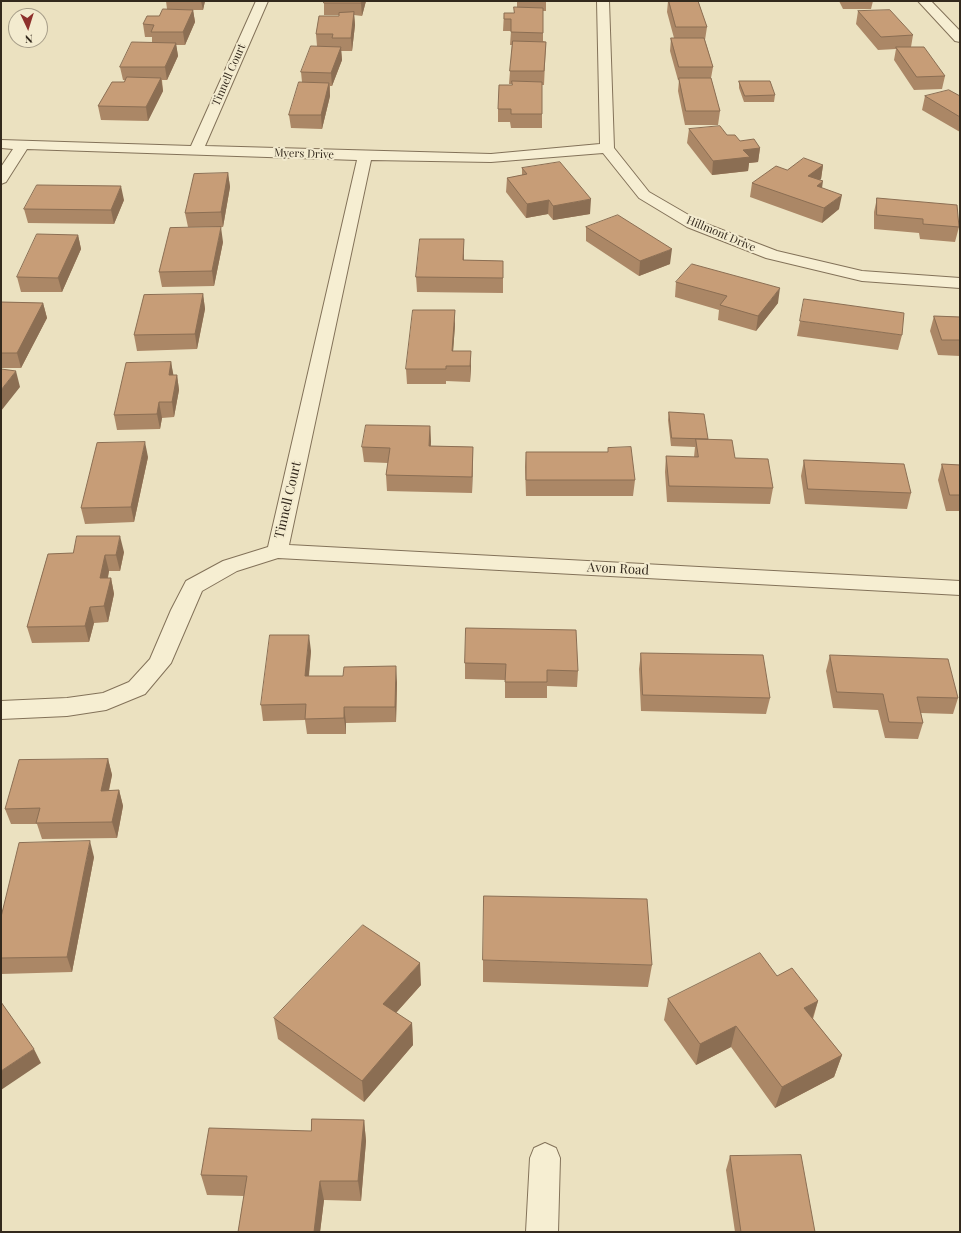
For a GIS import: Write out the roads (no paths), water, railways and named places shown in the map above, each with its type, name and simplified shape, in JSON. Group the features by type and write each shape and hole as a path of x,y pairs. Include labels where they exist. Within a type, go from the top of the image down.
{"street":[{"name":"Tinnell Court","path":"196,150 262,1"},
{"path":"603,1 607,148"},
{"path":"924,1 960,38"},
{"name":"Myers Drive","path":"1,144 365,156 491,158 607,148"},
{"path":"1,179 23,144"},
{"name":"Hillmont Drive","path":"607,148 644,195 693,224 772,255 862,276 960,282"},
{"name":"Tinnell Court","path":"1,710 67,707 106,701 137,688 160,663 182,610 194,586 230,566 277,551 365,156"},
{"name":"Avon Road","path":"277,551 960,588"},
{"path":"542,1232 545,1158"}]}
